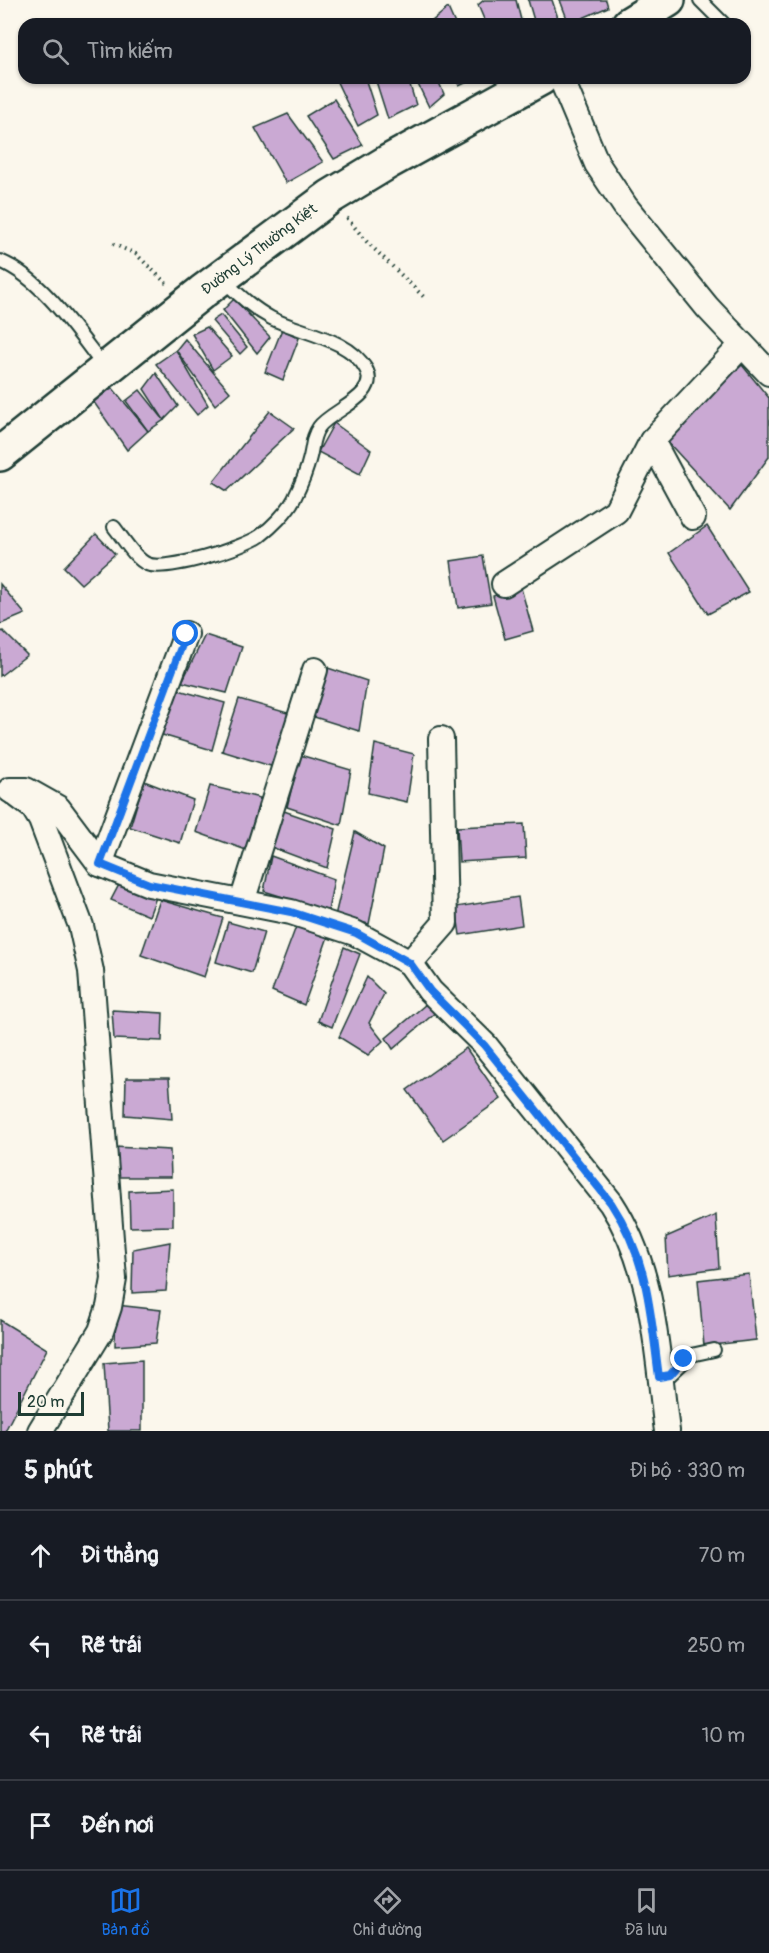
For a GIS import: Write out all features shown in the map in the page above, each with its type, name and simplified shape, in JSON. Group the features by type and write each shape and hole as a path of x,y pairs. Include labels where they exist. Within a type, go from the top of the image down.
{"main road":[{"path":"639,18 668,0"},
{"name":"Đường Lý Thường Kiệt","path":"0,454 184,306 330,197 388,162 530,84"}],"street":[{"path":"564,84 597,164 625,206 707,307 769,374"},
{"path":"504,584 616,511 652,441 742,345"},
{"path":"652,441 693,517"},
{"path":"100,864 186,634"},
{"path":"242,902 315,670"},
{"path":"410,963 444,923 441,739"},
{"path":"5,788 26,790 44,797 57,808 100,864 149,884 291,912 356,933 410,963 430,991 484,1045 611,1203 626,1226 642,1266 667,1431"},
{"path":"5,788 28,803 41,820 81,926 94,996 114,1257 109,1307 101,1331 40,1431"}],"lane":[{"path":"700,0 718,18"},
{"path":"0,261 20,271 54,305 105,369"},
{"path":"114,527 144,563 155,567 179,564 258,537 293,500 310,457 313,435 321,423 359,399 368,384 367,370 342,346 273,319 254,308 221,278"},
{"path":"659,1377 670,1375 691,1355 714,1350"}],"path":[{"path":"330,197 367,242 425,298"},
{"path":"113,244 136,254 164,280 184,306"}],"building":[{"path":"484,0 516,0 520,18 483,18 478,5"},
{"path":"528,0 552,0 558,18 533,18"},
{"path":"560,0 606,0 608,7 583,18 567,18"},
{"path":"448,8 452,18 436,18"},
{"path":"338,84 367,84 377,115 358,126"},
{"path":"377,84 410,84 416,105 388,119"},
{"path":"418,84 440,84 444,94 429,107"},
{"path":"334,99 363,145 334,159 306,116"},
{"path":"288,114 323,162 286,183 255,128"},
{"path":"234,299 270,337 257,353 223,310"},
{"path":"221,315 247,347 240,354 212,321"},
{"path":"207,327 232,356 213,370 192,334"},
{"path":"282,329 299,338 283,380 265,372"},
{"path":"185,339 230,392 215,405 176,350"},
{"path":"176,350 208,405 197,415 156,364"},
{"path":"742,365 769,398 769,457 730,510 665,439"},
{"path":"156,373 178,406 164,420 144,389"},
{"path":"111,386 148,431 127,450 93,401"},
{"path":"140,390 164,420 148,431 126,401"},
{"path":"270,411 294,428 227,491 213,482"},
{"path":"334,423 371,450 360,474 318,452"},
{"path":"707,526 749,592 708,614 669,553"},
{"path":"96,534 115,554 81,584 64,567"},
{"path":"483,556 491,603 458,608 451,561"},
{"path":"0,584 25,614 1,624 0,622"},
{"path":"521,588 533,631 505,639 493,596"},
{"path":"3,631 27,655 0,676 0,633"},
{"path":"205,635 242,647 227,693 182,682"},
{"path":"325,667 367,681 359,731 311,716"},
{"path":"175,689 225,703 212,750 159,734"},
{"path":"239,699 291,714 274,767 222,751"},
{"path":"375,744 414,754 407,802 368,793"},
{"path":"300,755 351,770 341,825 287,807"},
{"path":"144,781 193,800 180,843 130,827"},
{"path":"210,786 260,798 246,850 196,832"},
{"path":"281,810 336,829 327,868 271,847"},
{"path":"524,824 526,858 459,862 457,827"},
{"path":"355,832 384,849 369,924 335,916"},
{"path":"271,856 334,879 328,911 264,891"},
{"path":"122,879 158,892 149,916 111,900"},
{"path":"518,897 522,925 460,935 456,907"},
{"path":"160,900 223,918 204,977 141,955"},
{"path":"228,922 264,932 252,973 216,962"},
{"path":"297,924 330,931 304,1005 272,991"},
{"path":"344,947 360,954 332,1027 318,1021"},
{"path":"367,977 384,994 369,1023 383,1041 368,1055 339,1037"},
{"path":"432,999 437,1011 393,1049 386,1038"},
{"path":"112,1010 163,1013 162,1041 114,1039"},
{"path":"466,1048 501,1099 443,1140 407,1090"},
{"path":"126,1078 169,1078 172,1119 125,1115"},
{"path":"114,1147 170,1150 171,1177 118,1177"},
{"path":"173,1189 173,1226 130,1227 129,1191"},
{"path":"716,1215 719,1268 668,1275 666,1237"},
{"path":"170,1242 166,1291 132,1293 133,1249"},
{"path":"749,1274 756,1340 704,1346 698,1280"},
{"path":"116,1305 161,1310 156,1343 115,1346"},
{"path":"0,1320 47,1349 5,1431 0,1431"},
{"path":"142,1360 142,1431 108,1431 104,1363"}],"route":[{"path":"186,634 100,864 149,884 291,912 356,933 410,963 430,991 460,1018 484,1045 611,1203 626,1226 642,1266 648,1293 659,1377 670,1375 684,1359"}]}
